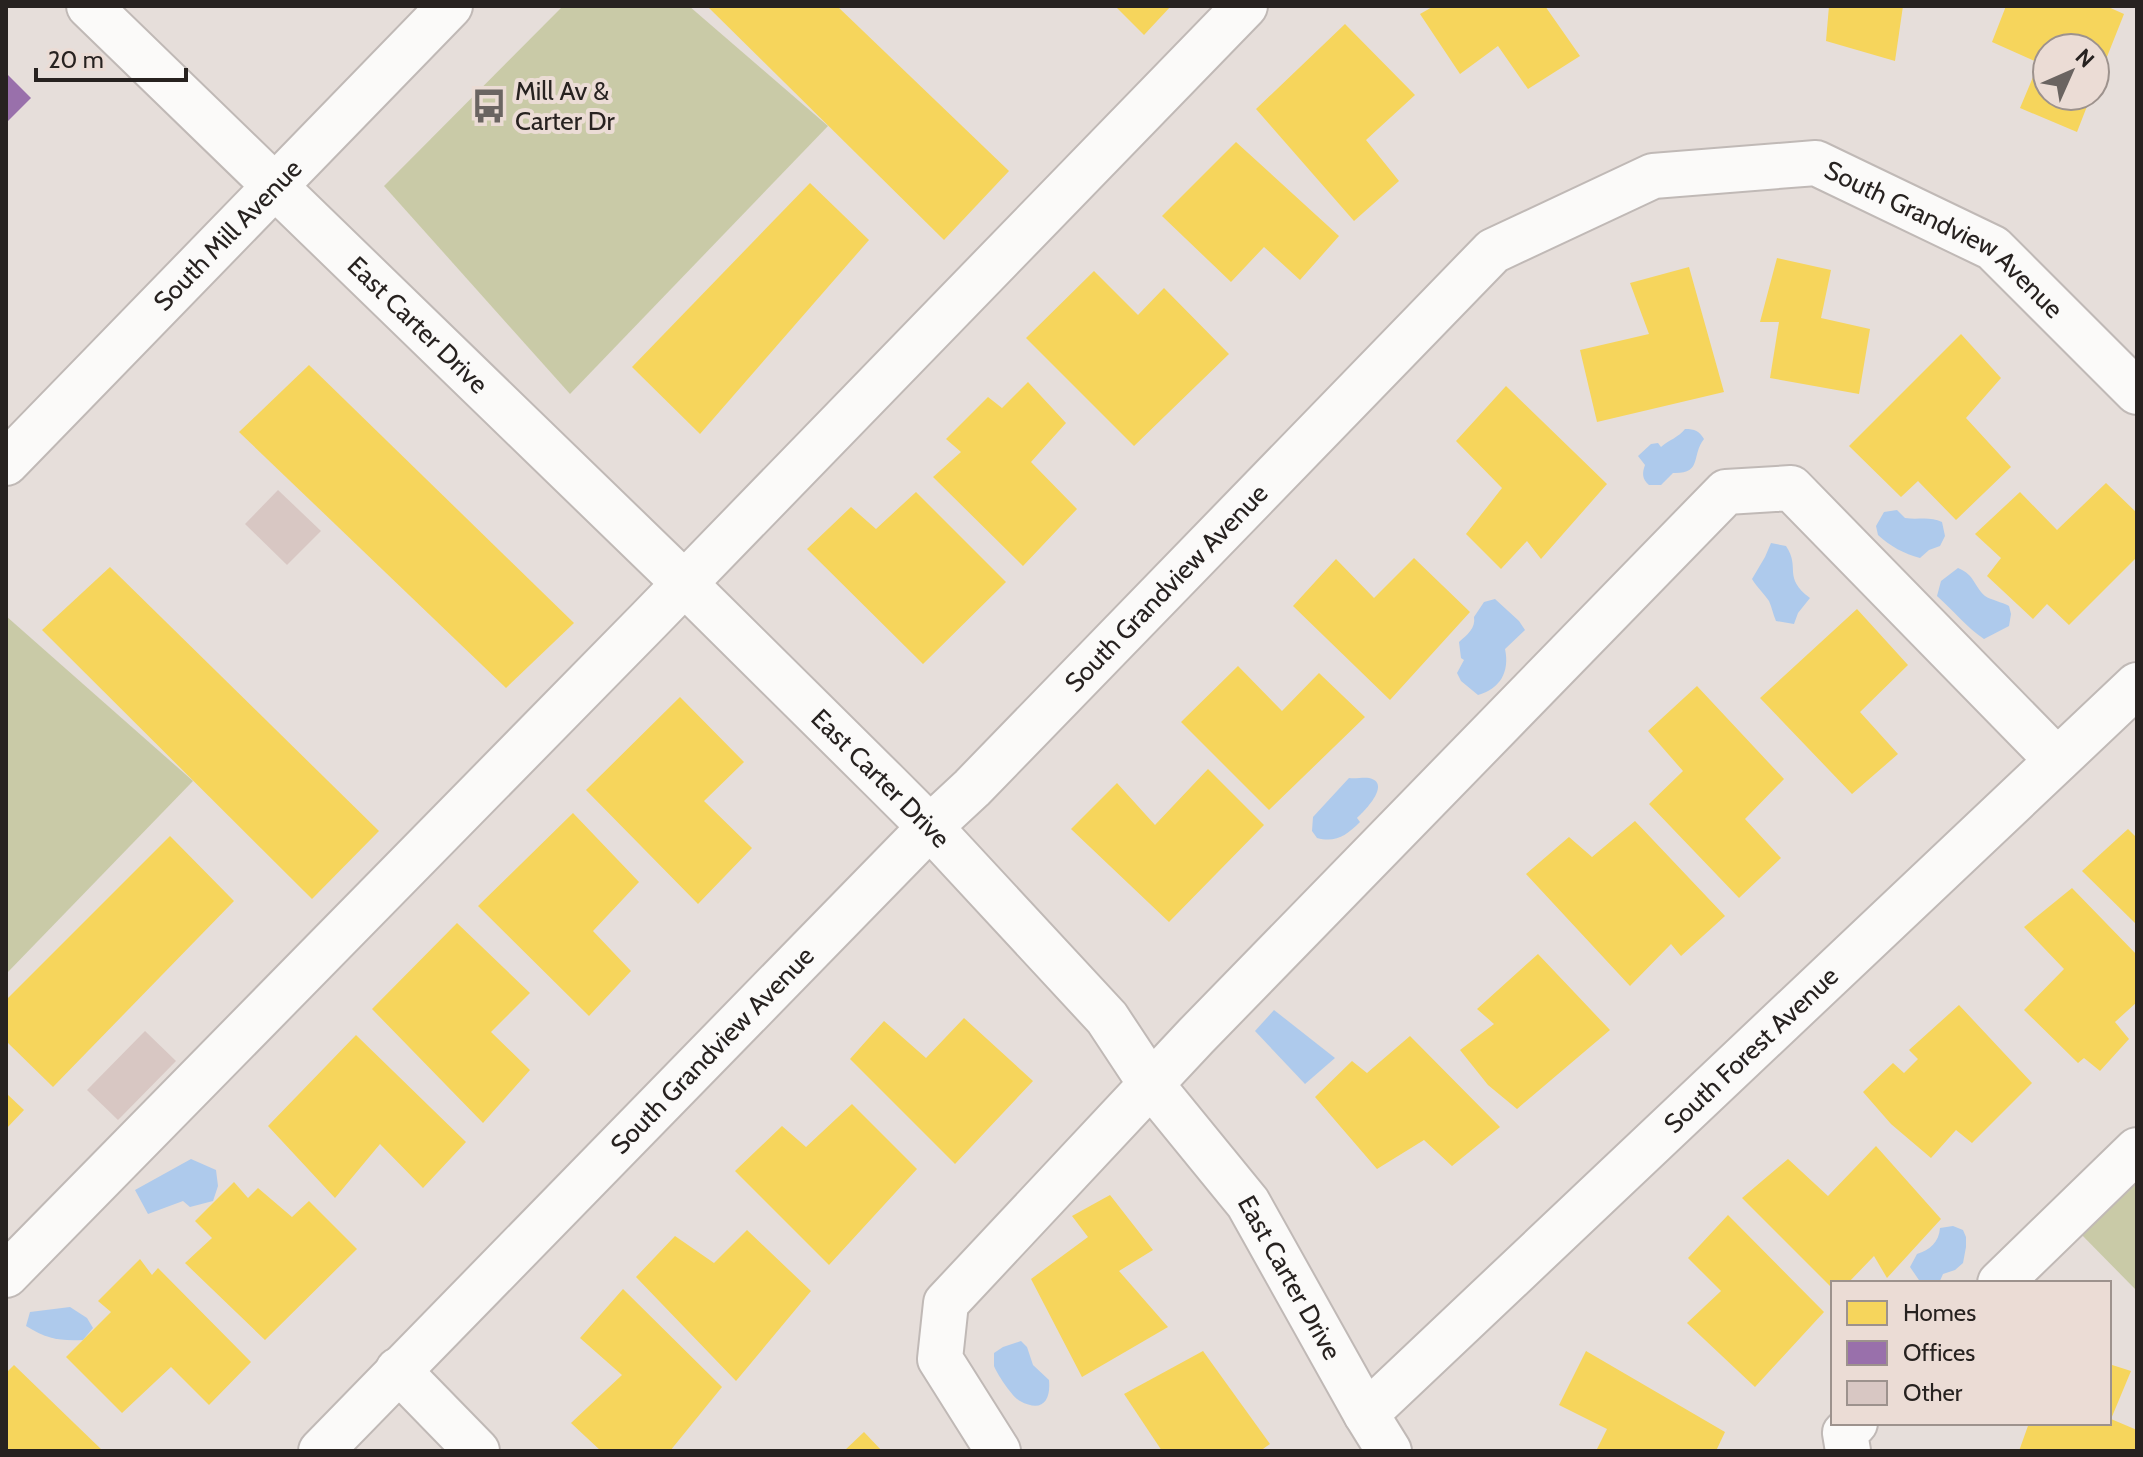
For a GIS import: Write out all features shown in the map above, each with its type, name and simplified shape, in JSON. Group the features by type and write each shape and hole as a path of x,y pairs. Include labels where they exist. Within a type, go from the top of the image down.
{"street":[{"name":"East Carter Drive","path":"89,6 685,584 930,827 1107,1018 1150,1083 1248,1203 1389,1451"},
{"name":"South Mill Avenue","path":"6,463 450,6"},
{"path":"6,1275 685,584 1245,6"},
{"name":"South Grandview Avenue","path":"321,1451 930,827 972,788 1493,251 1653,176 1816,163 1993,248 2137,392"},
{"path":"998,1451 940,1359 946,1303 1150,1083 1726,492 1791,488 2057,760"},
{"name":"South Forest Avenue","path":"1366,1414 2137,685"},
{"path":"2002,1281 2137,1150"},
{"path":"398,1370 477,1451"},
{"path":"1848,1451 1845,1433 1853,1425"}],"green space":[{"path":"563,6 689,6 828,126 570,394 384,186"},
{"path":"6,616 193,781 6,974"},
{"path":"2137,1171 2137,1291 2076,1229"}],"water":[{"path":"1685,429 1696,431 1704,439 1693,467 1673,473 1661,485 1649,485 1643,476 1645,465 1638,456 1651,444 1658,443 1661,447"},
{"path":"1897,510 1905,518 1942,522 1945,536 1940,546 1920,558 1892,546 1878,535 1876,526 1884,512"},
{"path":"1771,543 1786,546 1792,560 1794,578 1810,598 1794,624 1776,621 1769,601 1752,579"},
{"path":"1958,568 1971,577 1985,596 2009,606 2009,626 1984,639 1937,596 1941,581"},
{"path":"1495,599 1525,630 1505,649 1506,665 1498,684 1478,695 1461,681 1457,673 1464,660 1459,642 1472,628 1474,617 1484,602"},
{"path":"1349,778 1375,781 1378,785 1375,797 1357,818 1360,822 1346,834 1336,839 1317,838 1312,831 1313,817"},
{"path":"1274,1010 1335,1058 1305,1084 1255,1031"},
{"path":"191,1159 216,1170 218,1186 213,1201 190,1207 183,1201 148,1214 135,1190"},
{"path":"1953,1226 1963,1230 1966,1247 1963,1263 1943,1274 1940,1281 1920,1281 1910,1267 1917,1254 1933,1245 1940,1228"},
{"path":"70,1307 87,1318 93,1328 83,1340 53,1338 26,1326 30,1312"},
{"path":"1021,1341 1027,1347 1033,1365 1049,1380 1047,1399 1039,1405 1017,1399 994,1366 994,1353"}],"building: Homes":[{"path":"707,6 837,6 1009,171 944,240"},
{"path":"1115,6 1171,6 1144,35"},
{"path":"1434,6 1545,6 1580,56 1528,89 1498,46 1460,74 1420,14"},
{"path":"1829,6 1903,6 1895,61 1826,41"},
{"path":"2006,6 2106,6 2124,14 2111,47 2111,32 2031,32 2031,59 1992,42"},
{"path":"1345,24 1415,95 1366,140 1399,181 1354,221 1256,109"},
{"path":"2031,82 2031,112 2085,112 2077,132 2020,108"},
{"path":"1236,142 1339,236 1300,280 1264,247 1231,282 1162,216"},
{"path":"810,183 869,240 700,434 632,367"},
{"path":"1777,258 1831,270 1821,318 1870,329 1859,394 1770,378 1779,322 1760,322"},
{"path":"1689,267 1724,392 1597,422 1580,350 1649,334 1630,283"},
{"path":"1094,271 1138,315 1164,288 1229,354 1134,446 1026,338"},
{"path":"1961,334 2001,378 1966,418 2011,467 1956,520 1918,481 1901,497 1849,446"},
{"path":"309,365 574,623 506,688 239,432"},
{"path":"1028,382 1066,423 1031,462 1077,509 1023,566 933,477 961,452 946,439 988,397 1002,408"},
{"path":"1506,386 1607,484 1541,559 1527,541 1501,569 1466,534 1502,488 1456,441"},
{"path":"2106,483 2137,513 2137,557 2069,625 2047,604 2033,619 1987,576 2001,558 1975,534 2020,492 2057,530"},
{"path":"916,492 1006,582 923,664 807,549 851,507 876,529"},
{"path":"1414,558 1470,612 1390,700 1293,606 1336,559 1374,598"},
{"path":"110,567 379,831 312,899 42,630"},
{"path":"1857,609 1908,665 1860,712 1898,754 1852,794 1760,698"},
{"path":"1238,666 1282,711 1319,673 1365,717 1269,810 1181,722"},
{"path":"1697,686 1784,779 1745,819 1781,858 1739,898 1649,804 1683,771 1648,731"},
{"path":"680,697 744,762 704,801 752,848 698,904 586,790"},
{"path":"1208,769 1264,825 1169,922 1071,829 1117,783 1155,825"},
{"path":"573,813 639,882 593,931 631,971 589,1016 478,906"},
{"path":"1635,821 1725,916 1681,956 1671,944 1630,986 1526,874 1569,837 1592,857"},
{"path":"2128,829 2137,838 2137,925 2082,871"},
{"path":"170,836 234,901 53,1087 6,1041 6,1000"},
{"path":"2072,888 2137,955 2137,1002 2115,1022 2129,1039 2100,1071 2084,1058 2078,1063 2024,1010 2064,969 2024,927"},
{"path":"457,923 530,993 491,1032 530,1070 483,1123 372,1009"},
{"path":"1538,954 1610,1030 1517,1109 1488,1085 1460,1050 1494,1024 1477,1009"},
{"path":"1959,1005 2032,1083 1972,1143 1956,1130 1931,1158 1891,1124 1863,1092 1893,1063 1904,1073 1918,1059 1909,1050"},
{"path":"964,1018 1033,1081 955,1164 850,1059 884,1021 926,1058"},
{"path":"356,1035 466,1142 423,1188 380,1144 335,1198 268,1126"},
{"path":"1410,1036 1500,1127 1452,1166 1424,1140 1377,1169 1315,1097 1352,1061 1367,1073"},
{"path":"6,1093 24,1110 6,1129"},
{"path":"852,1104 917,1169 829,1265 735,1171 782,1126 806,1147"},
{"path":"1876,1146 1941,1219 1887,1278 1874,1256 1850,1281 1831,1281 1831,1287 1742,1198 1788,1159 1828,1196"},
{"path":"234,1182 248,1198 258,1188 292,1217 309,1201 357,1249 265,1340 185,1263 212,1238 195,1221"},
{"path":"1110,1195 1153,1250 1119,1271 1168,1327 1082,1377 1031,1279 1088,1237 1072,1216"},
{"path":"1728,1215 1824,1312 1755,1387 1687,1323 1721,1291 1688,1258"},
{"path":"747,1230 811,1291 736,1381 636,1277 675,1236 714,1263"},
{"path":"140,1259 152,1275 158,1268 251,1362 209,1405 171,1367 122,1413 66,1357 111,1312 98,1301"},
{"path":"623,1289 722,1387 670,1451 601,1451 571,1423 622,1375 580,1338"},
{"path":"1203,1351 1270,1444 1260,1451 1162,1451 1124,1394"},
{"path":"1586,1351 1725,1432 1716,1451 1596,1451 1607,1429 1559,1405"},
{"path":"14,1365 103,1451 6,1451 6,1373"},
{"path":"2111,1365 2131,1371 2111,1419"},
{"path":"2111,1419 2137,1430 2137,1451 2019,1451 2028,1425 2111,1425"},
{"path":"864,1432 882,1451 844,1451"}],"building: Offices":[{"path":"6,73 31,98 6,123"}],"building: Other":[{"path":"278,490 321,531 287,565 245,524"},
{"path":"145,1031 176,1061 118,1120 87,1090"}],"place":[{"name":"Mill Av & Carter Dr","path":"489,106"}]}
